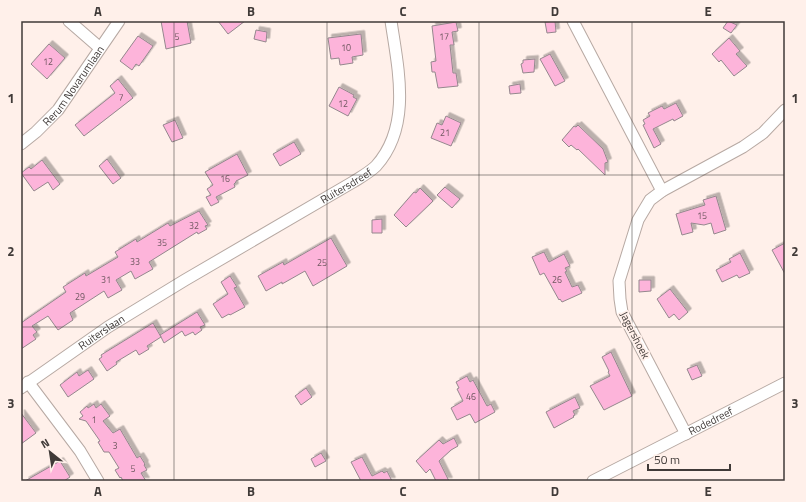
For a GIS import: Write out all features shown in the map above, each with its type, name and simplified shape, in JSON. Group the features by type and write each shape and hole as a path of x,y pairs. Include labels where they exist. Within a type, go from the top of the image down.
{"street":[{"path":"69,21 100,48"},
{"name":"Rerum Novarumlaan","path":"21,144 36,132 58,110 119,21"},
{"name":"Ruitersdreef","path":"185,280 353,182 375,167 387,152 395,133 399,111 400,86 391,21"},
{"path":"573,21 662,191"},
{"name":"Jagershoek","path":"686,434 622,312 620,282 638,220 650,200 662,191 743,147 763,133 785,110"},
{"name":"Ruiterslaan","path":"25,385 108,327 185,280"},
{"name":"Rodedreef","path":"593,481 785,383"},
{"path":"25,385 80,451 98,481"}],"building":[{"path":"161,21 187,21 191,43 166,49"},
{"path":"218,21 245,21 228,34"},
{"path":"555,21 556,32 547,33 545,22"},
{"path":"728,21 737,25 731,33 723,28"},
{"path":"456,22 458,31 452,32 454,45 450,45 453,73 456,73 458,86 438,88 435,72 432,72 431,62 436,61 432,26"},
{"path":"256,30 267,32 266,42 254,39"},
{"path":"361,34 363,55 352,57 353,63 340,65 339,58 331,59 328,38"},
{"path":"138,36 153,46 139,66 136,64 132,70 120,61"},
{"path":"729,38 740,51 736,54 747,66 734,76 721,60 719,62 712,54"},
{"path":"49,44 65,58 47,79 31,64"},
{"path":"550,54 565,81 555,86 540,59"},
{"path":"535,59 534,72 523,73 521,64 523,63 523,60"},
{"path":"118,79 133,98 84,136 75,125 115,93 110,86"},
{"path":"520,84 521,93 510,94 509,86"},
{"path":"339,87 354,95 353,97 357,99 348,116 329,106"},
{"path":"676,103 683,116 674,121 673,119 653,129 661,144 654,148 643,125 645,124 643,120 650,116 648,113 662,106 664,109"},
{"path":"446,116 461,123 451,146 431,138 437,123 442,125"},
{"path":"175,120 183,138 172,142 163,125"},
{"path":"578,125 603,149 608,162 605,163 605,175 578,149 577,150 571,145 569,147 562,140 574,126 576,127"},
{"path":"294,142 301,154 280,166 273,154"},
{"path":"237,154 248,175 236,181 234,184 235,187 216,197 219,202 211,206 206,197 211,195 207,189 213,185 205,172"},
{"path":"107,159 121,178 113,184 99,166"},
{"path":"42,160 60,184 53,190 48,182 34,191 21,173 29,167 31,169"},
{"path":"445,187 460,199 452,208 437,195"},
{"path":"420,188 433,201 406,227 394,215 414,192 416,193"},
{"path":"716,196 726,230 714,234 711,223 704,225 691,223 693,232 682,235 676,214 705,205 703,200"},
{"path":"199,211 208,225 205,226 207,229 198,234 197,232 149,262 153,269 135,279 131,271 116,280 122,290 108,298 104,291 70,313 73,320 58,330 48,316 32,326 37,332 33,335 36,339 21,349 21,323 66,292 63,287 85,273 86,276 118,257 115,252 136,239 137,242 168,223 170,226"},
{"path":"382,219 382,233 372,233 372,220"},
{"path":"331,238 347,266 313,286 305,271 266,291 258,276 283,262 284,265"},
{"path":"785,243 785,274 772,250"},
{"path":"544,252 549,262 564,254 570,266 565,268 567,271 565,272 572,287 578,285 582,293 562,302 560,299 559,300 544,273 540,275 532,257"},
{"path":"740,253 750,273 739,278 737,275 722,282 716,270 731,262 729,259"},
{"path":"230,276 237,287 234,288 245,307 222,318 213,304 228,294 221,282"},
{"path":"639,280 651,280 651,291 639,292"},
{"path":"670,289 688,312 679,320 674,314 669,318 657,299"},
{"path":"197,312 205,325 200,327 202,330 195,335 193,332 185,336 182,331 164,343 160,335"},
{"path":"153,323 161,337 147,346 149,349 139,355 136,350 116,362 117,364 107,371 99,359 102,357 101,355"},
{"path":"611,352 632,396 604,410 590,386 610,376 602,357"},
{"path":"697,365 702,376 692,380 687,369"},
{"path":"88,370 94,379 68,397 60,385 77,372 79,376"},
{"path":"467,376 470,382 473,380 487,406 491,404 495,412 475,423 470,414 457,420 451,408 463,401 457,389 459,388 456,382"},
{"path":"306,388 312,397 301,405 295,396"},
{"path":"575,397 580,408 573,411 575,415 573,416 574,417 554,428 546,412"},
{"path":"94,404 96,408 101,404 110,416 103,421 113,433 120,429 137,458 140,456 147,470 141,473 146,481 123,481 115,470 119,468 109,452 104,452 98,442 100,441 86,421 79,419 83,416 80,412 87,406 88,408"},
{"path":"21,413 36,433 21,444"},
{"path":"454,438 458,446 439,461 449,481 436,481 430,469 426,473 416,461 439,440 443,444"},
{"path":"321,453 326,461 315,467 311,459"},
{"path":"362,457 372,476 382,471 384,473 387,471 392,481 361,481 351,462"},
{"path":"60,461 70,477 64,481 25,481"}]}
